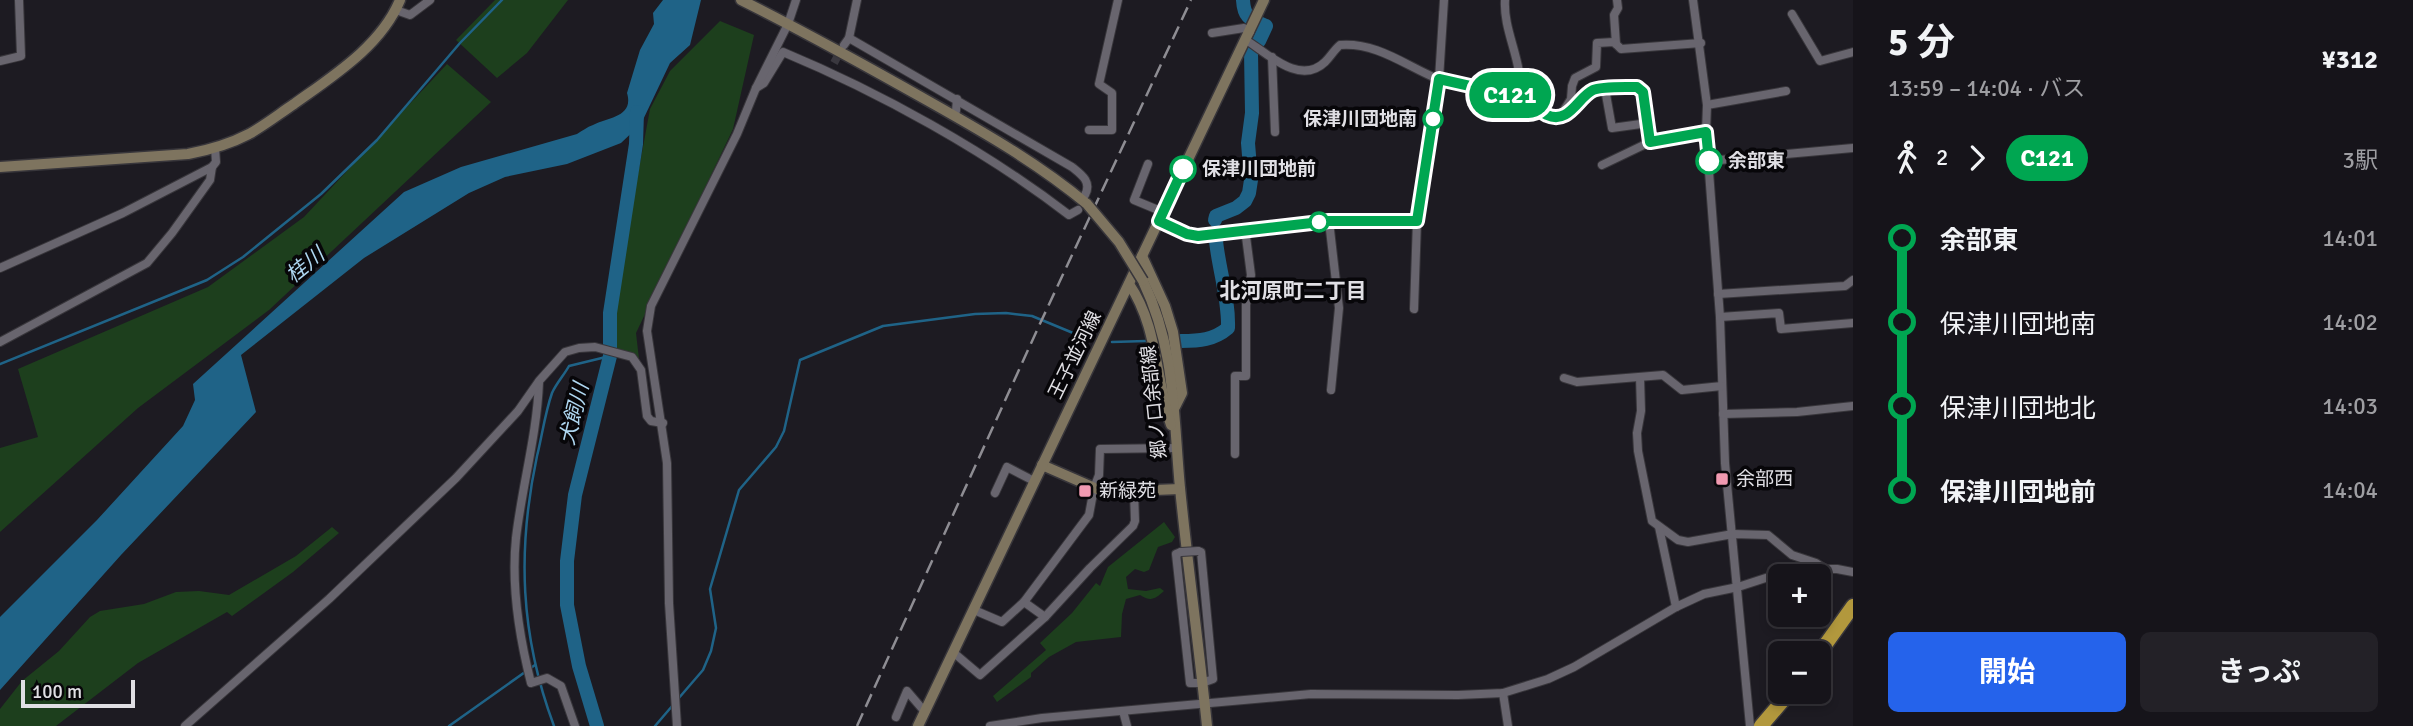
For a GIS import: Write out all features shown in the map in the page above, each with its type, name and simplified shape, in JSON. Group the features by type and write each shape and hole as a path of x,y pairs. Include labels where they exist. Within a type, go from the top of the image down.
{"highway":[{"path":"1828,641 1853,606"},
{"path":"1761,726 1780,704"}],"main road":[{"name":"郷ノ口余部線","path":"741,0 1006,146 1056,178 1119,242 1143,281 1168,352 1180,489 1207,726"},
{"name":"王子並河線","path":"918,726 1264,0"},
{"path":"0,167 188,154 215,148 250,134 349,62 375,38 398,5"},
{"path":"1142,256 1174,332 1182,393 1174,409"},
{"path":"1129,284 1138,297 1148,323 1164,403 1177,444"},
{"path":"1042,465 1104,492 1180,489"}],"street":[{"path":"0,61 21,56 19,0"},
{"path":"398,5 410,15 430,0"},
{"path":"677,726 669,603 667,463 649,341 651,306 737,134 756,88 788,24 796,0"},
{"path":"756,88 764,83 783,52 829,71 953,138 1049,199 1069,215 1083,203 1088,188 1086,178 1072,166 957,99 846,42 857,0"},
{"path":"1089,130 1112,130 1112,93 1099,83 1118,0"},
{"path":"1414,309 1417,221 1439,79 1444,0"},
{"path":"1505,0 1504,13 1522,82 1519,97"},
{"path":"1616,44 1614,15 1618,9 1617,0"},
{"path":"1693,0 1707,105 1706,132 1720,317 1723,414 1750,726"},
{"path":"1792,14 1820,61 1853,52"},
{"path":"1212,33 1244,28 1272,57 1294,70 1306,71 1325,62 1340,45 1354,44 1402,59 1439,79 1519,97 1532,102 1548,115 1568,113 1593,90 1637,87 1643,92 1650,142"},
{"path":"1561,115 1571,99 1575,78 1596,66 1597,43 1614,42 1621,49 1700,43"},
{"path":"1272,57 1275,132"},
{"path":"829,71 834,63"},
{"path":"1605,89 1612,128 1648,122"},
{"path":"1707,105 1786,91"},
{"path":"956,111 957,99"},
{"path":"953,138 955,127"},
{"path":"1602,165 1650,142 1706,132"},
{"path":"0,268 123,213 212,167 216,162 215,148"},
{"path":"1709,161 1853,148"},
{"path":"1148,164 1134,200 1187,234 1198,236 1329,221 1417,221"},
{"path":"0,342 147,263 211,180 212,167"},
{"path":"1329,221 1339,308 1331,390"},
{"path":"1235,454 1235,376 1246,376 1246,306 1251,275 1245,229"},
{"path":"1718,294 1845,286 1853,280"},
{"path":"1720,317 1779,313 1781,329 1853,323"},
{"path":"185,726 329,599 447,486 518,411 539,381 565,352 579,348 595,348 632,357 641,370 647,416 651,421 663,423"},
{"path":"1564,378 1577,382 1663,375 1682,390 1722,386"},
{"path":"1640,377 1638,451 1652,520 1678,540 1688,542 1733,534 1768,535 1792,555 1818,564"},
{"path":"539,381 538,411 516,541 515,595 531,683 547,678 561,686 575,726"},
{"path":"1723,414 1797,412 1853,406"},
{"path":"974,610 1002,622 1024,602 1089,515 1099,475 1100,449 1177,444"},
{"path":"995,493 1007,467 1034,481"},
{"path":"954,653 980,675 1045,617 1133,526 1134,492"},
{"path":"1659,527 1676,607"},
{"path":"1181,552 1201,552 1213,679 1202,683 1191,683 1176,554 1181,552"},
{"path":"1831,570 1853,572"},
{"path":"990,726 1311,694 1503,693 1548,679 1574,667 1676,607 1704,594 1768,577"},
{"path":"1024,602 1045,617"},
{"path":"896,717 907,691 925,712"},
{"path":"1503,693 1508,726"},
{"path":"1123,711 1126,726"}],"green space":[{"path":"495,0 568,0 527,53 497,78 456,40"},
{"path":"720,21 754,35 733,129 636,333 639,359 617,348 613,325 650,109 670,71"},
{"path":"447,64 491,102 269,310 138,408 0,532 0,448 38,437 18,369 208,287 304,217"},
{"path":"1164,522 1175,537 1172,542 1158,547 1149,570 1144,572 1135,569 1126,577 1128,589 1146,591 1160,588 1164,591 1153,599 1140,595 1126,599 1121,637 1076,642 1049,657 1031,673 1031,677 997,702 993,696 1046,650 1040,643 1072,613 1096,583 1100,586 1108,567"},
{"path":"332,527 339,533 293,572 232,616 227,612 138,663 56,726 0,726 0,709 22,681 59,651 90,617 100,611 144,604 176,592 199,591 229,595 296,556"}],"water":[{"path":"663,0 701,0 690,45 670,63 641,124 621,143 567,164 505,177 469,193 364,258 241,355 256,412 121,555 0,690 0,617 97,520 183,426 195,400 193,384 404,192 461,167 577,134 624,112 640,50 654,24 653,13"}],"waterway":[{"path":"0,364 207,280 243,257 321,194 377,140 460,43 502,0"},
{"path":"1243,0 1249,17 1266,26 1259,41"},
{"path":"1215,220 1216,216 1245,201 1249,193 1251,52"},
{"name":"犬飼川","path":"597,726 579,666 567,605 567,561 575,495 610,356 610,313 636,144 637,112"},
{"path":"1181,341 1206,339 1228,328 1216,241"},
{"path":"678,699 703,670 711,651 716,628 710,589 739,490 776,447 784,431 800,360 883,326 975,314 1032,316 1090,340"},
{"path":"1112,342 1146,341"},
{"path":"554,726 534,659 528,625 525,559 531,491 547,408 556,386 569,366 610,356"},
{"path":"449,726 535,665"},
{"path":"655,726 673,705"}],"tunnel":[{"path":"834,63 842,48"}],"railway":[{"path":"857,726 1191,0"}],"bus line":[{"name":"C121","path":"1183,169 1159,221 1187,234 1198,236 1329,221 1417,221 1439,79 1519,97 1532,102 1548,115 1558,117 1568,113 1593,90 1637,87 1643,92 1650,142 1706,132 1709,161"}],"place":[{"name":"保津川団地南","path":"1433,119"},
{"name":"余部東","path":"1709,161"},
{"name":"保津川団地前","path":"1183,169"},
{"name":"余部西","path":"1722,479"},
{"name":"新緑苑","path":"1085,491"}],"district":[{"name":"北河原町二丁目","path":"1293,291"}],"water label":[{"name":"桂川","path":"305,265"}]}
